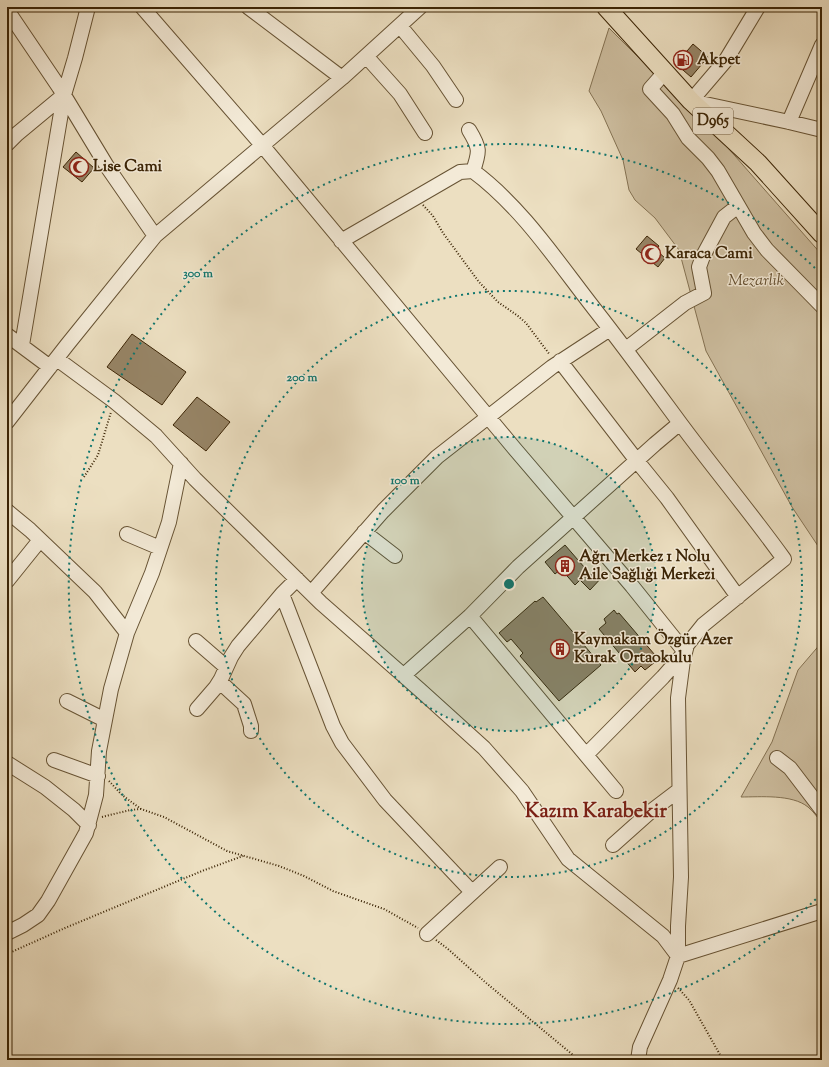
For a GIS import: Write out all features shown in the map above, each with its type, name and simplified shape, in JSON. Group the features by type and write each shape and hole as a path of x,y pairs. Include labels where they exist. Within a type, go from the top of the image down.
{"main road":[{"name":"D965","path":"606,7 691,101 758,163 822,234"}],"street":[{"path":"22,345 64,95 88,7"},
{"path":"142,7 262,146 487,416 632,586 685,652"},
{"path":"248,7 342,78"},
{"path":"7,422 155,236 342,78 420,7"},
{"path":"758,7 726,60 691,101 822,130"},
{"path":"7,10 64,95 108,168 155,236"},
{"path":"400,26 433,66 456,100"},
{"path":"789,122 822,46"},
{"path":"366,56 400,94 425,133"},
{"path":"665,72 650,89 673,114 688,138 708,158 718,171 754,233 767,250 822,306"},
{"path":"7,144 64,95"},
{"path":"469,130 476,142 478,155 473,171"},
{"path":"341,241 460,172 473,171 486,180 530,225 626,349 680,424 752,514 784,560 703,625 686,645 678,698 681,876 678,956 670,980 640,1047 638,1060"},
{"path":"626,349 685,303 704,293 699,267 703,256 724,216 738,206"},
{"path":"311,593 383,511 437,457 487,416 559,362 610,329"},
{"path":"7,335 114,401 156,436 195,479 311,593 478,743 522,791 568,859 663,936 678,956"},
{"path":"559,362 668,498 738,597"},
{"path":"404,675 470,616 518,567 680,424"},
{"path":"7,933 38,915 81,845 89,825 96,795 98,769 111,689 127,633 152,573 169,522 181,463"},
{"path":"7,510 95,592 127,633"},
{"path":"364,532 395,556"},
{"path":"127,534 160,548"},
{"path":"7,581 40,540"},
{"path":"197,708 220,682 226,667 238,646 282,594 298,579"},
{"path":"282,594 333,726 342,743 385,800 472,892"},
{"path":"470,616 616,791"},
{"path":"196,641 226,667"},
{"path":"586,755 663,677 685,652"},
{"path":"220,682 244,704 251,726 251,731"},
{"path":"67,701 105,720"},
{"path":"777,758 790,768 822,810"},
{"path":"54,760 98,769"},
{"path":"7,763 56,794 89,825"},
{"path":"613,845 650,812 679,790"},
{"path":"427,934 500,867"},
{"path":"678,956 822,911"}],"path":[{"path":"416,198 433,216 443,233 483,287 498,302 522,320 543,347 559,362"},
{"path":"84,477 98,455 114,401"},
{"path":"98,769 114,788 128,801 141,809 164,817 227,851 279,866 304,876 334,891 384,909 427,934 448,949 578,1060"},
{"path":"89,825 111,814 141,809"},
{"path":"7,954 64,928 202,871 244,856"},
{"path":"670,980 689,1000 723,1060"}],"green space":[{"name":"Mezarlık","path":"609,28 721,140 822,255 822,552 792,507 706,351 679,250 655,218 635,200 629,190 623,160 601,111 589,91"},
{"path":"822,642 822,824 808,807 793,800 776,797 741,797 772,742 798,670"}],"building":[{"path":"693,44 708,57 691,77 676,64"},
{"name":"Lise Cami","path":"76,152 94,168 82,182 63,167"},
{"name":"Karaca Cami","path":"647,236 659,246 656,250 665,258 658,267 636,249"},
{"path":"132,334 186,372 162,405 107,367"},
{"path":"197,397 230,422 206,451 173,425"},
{"name":"Ağrı Merkez 1 Nolu Aile Sağlığı Merkezi","path":"565,545 591,575 597,568 604,575 590,590 580,580 575,585 561,569 555,574 545,562"},
{"name":"Kaymakam Özgür Azer Kurak Ortaokulu","path":"543,597 601,665 559,701 520,656 523,653 511,639 507,642 499,633 535,601 536,602"},
{"path":"614,610 617,614 619,613 655,655 651,658 655,662 645,670 641,666 635,672 599,629 606,623 604,619"}],"place":[{"name":"Akpet","path":"683,60"},
{"name":"Lise Cami","path":"79,167"},
{"name":"Karaca Cami","path":"651,254"},
{"name":"Ağrı Merkez 1 Nolu Aile Sağlığı Merkezi","path":"565,566"},
{"name":"Kaymakam Özgür Azer Kurak Ortaokulu","path":"560,649"}],"district":[{"name":"Kazım Karabekir","path":"596,812"}]}
